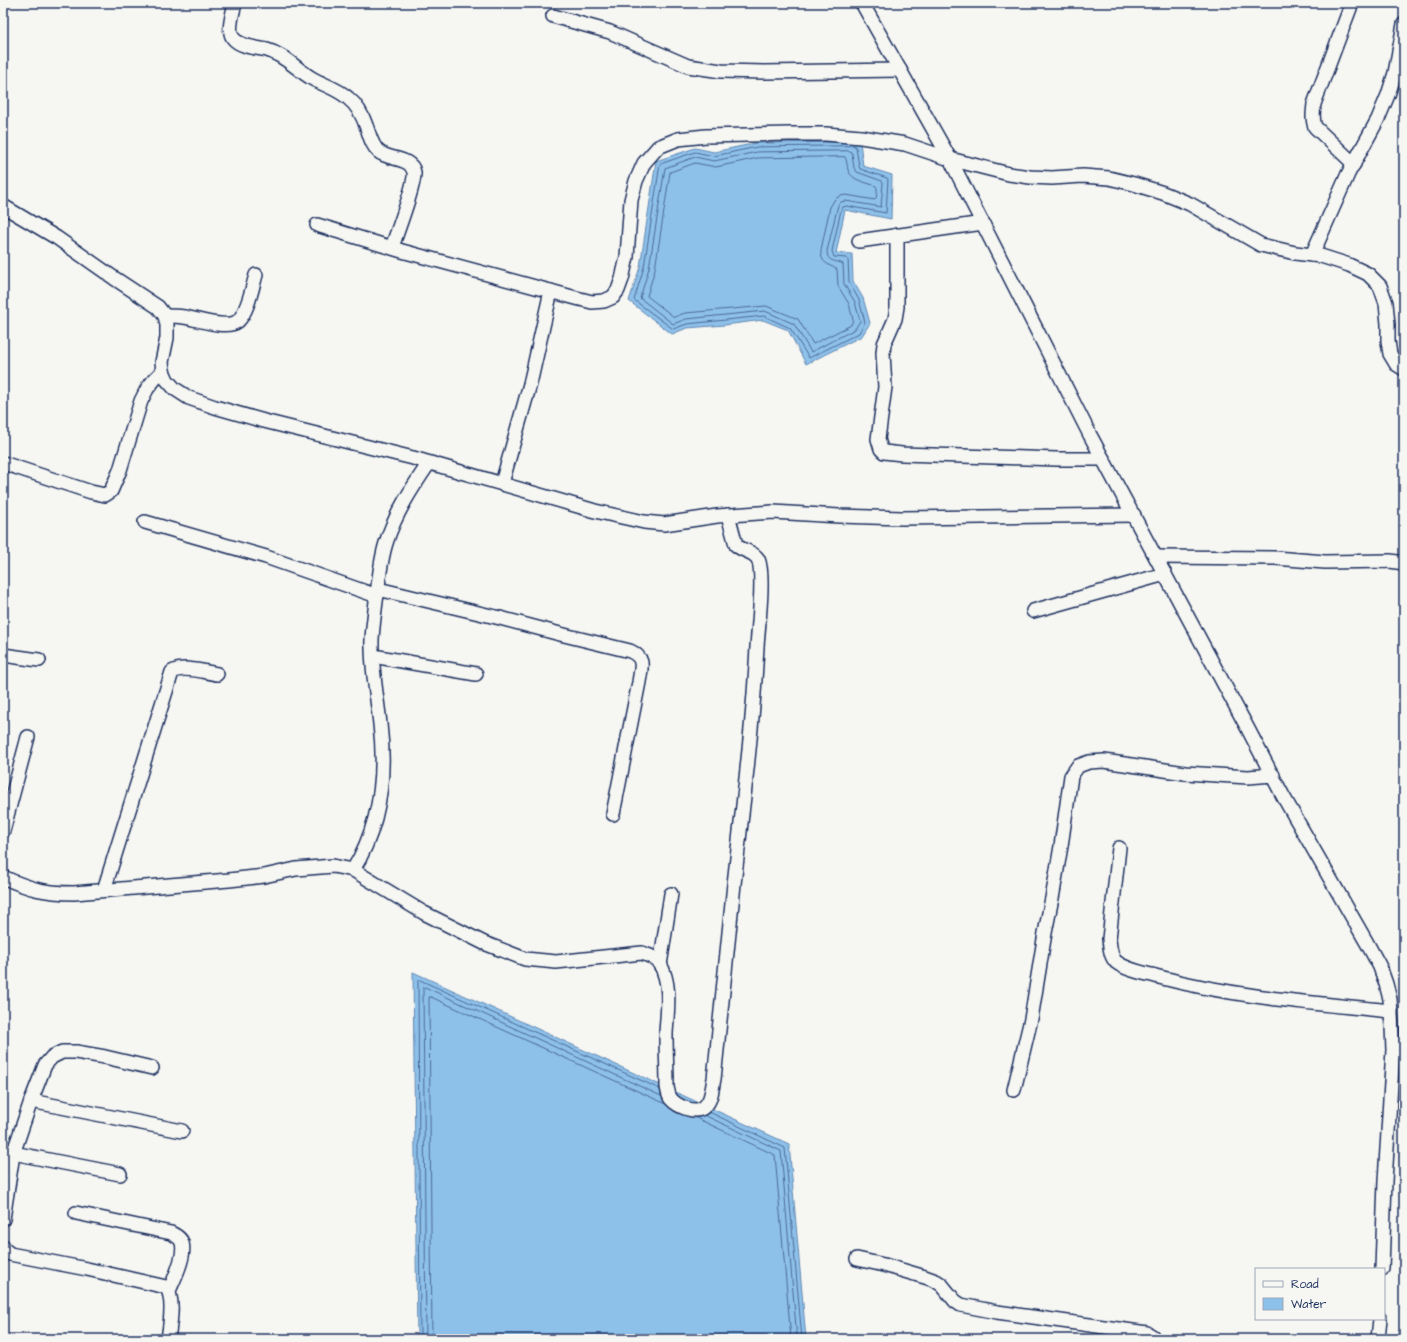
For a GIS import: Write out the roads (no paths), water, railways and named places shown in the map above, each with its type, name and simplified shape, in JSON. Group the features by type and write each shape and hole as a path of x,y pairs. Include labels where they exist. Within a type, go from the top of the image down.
{"street":[{"path":"235,3 231,27 231,33 234,39 239,43 278,55 312,78 348,98 362,115 375,147 380,152 406,162 412,167 415,173 413,185 392,247"},
{"path":"862,3 950,159 1103,458 1283,796 1374,955 1386,984 1390,999 1393,1050 1382,1268"},
{"path":"1352,3 1314,104 1312,114 1316,127 1354,164"},
{"path":"553,16 610,32 688,66 721,71 764,72 900,70"},
{"path":"1312,255 1354,164 1378,119 1388,95 1395,73 1404,24"},
{"path":"317,225 592,302 604,301 613,297 618,290 622,279 626,257 631,200 636,181 644,162 658,146 678,139 727,136 826,134 861,137 905,144 950,159 1009,174 1052,178 1083,176 1109,178 1134,184 1163,193 1190,204 1261,245 1312,255 1349,265 1368,274 1380,286 1386,303 1390,354 1396,364 1404,369"},
{"path":"3,206 57,238 158,307 165,316 167,325 167,338 162,362 163,371 167,380 175,389 189,398 215,407 502,483 595,511 644,522 664,524 728,515 774,512 902,518 1134,515"},
{"path":"859,241 983,223"},
{"path":"897,235 897,307 895,319 884,344 883,353 885,387 878,439 881,449 884,452 902,454 1057,459 1103,458"},
{"path":"165,316 182,317 218,324 237,322 248,301 256,275"},
{"path":"502,483 530,384 551,291"},
{"path":"3,463 91,492 105,495 111,491 120,470 141,401 147,389 163,371"},
{"path":"356,872 366,846 380,795 382,774 380,724 375,690 372,639 377,592 386,543 410,492 429,463"},
{"path":"3,876 36,890 54,894 74,894 104,890 229,880 314,867 333,866 356,872 424,913 484,943 524,959 556,962 642,953 653,956 660,965 666,980 668,998 666,1033 668,1094 678,1105 697,1110 704,1108 708,1103 714,1079 746,774 756,669 760,604 760,576 757,559 754,555 736,545 728,515"},
{"path":"145,522 266,557 377,592 500,618 630,651 636,654 640,657 642,662 613,814"},
{"path":"1156,557 1275,558 1325,562 1390,561 1404,563"},
{"path":"1033,611 1165,574"},
{"path":"3,655 39,660"},
{"path":"373,656 476,674"},
{"path":"104,890 172,672 177,669 185,669 217,674"},
{"path":"3,831 28,737"},
{"path":"1014,1090 1031,1019 1061,846 1071,776 1078,766 1089,762 1104,761 1185,773 1248,777 1273,775"},
{"path":"1119,848 1109,939 1110,950 1115,961 1124,967 1182,983 1269,998 1391,1011"},
{"path":"660,965 671,894"},
{"path":"3,1219 8,1152 45,1066 52,1057 62,1052 76,1052 152,1068"},
{"path":"31,1101 182,1131"},
{"path":"8,1152 120,1174"},
{"path":"76,1213 171,1233 180,1238 182,1243 180,1262 169,1291 171,1306 168,1339"},
{"path":"3,1246 4,1249 10,1254 166,1287 169,1291"},
{"path":"857,1259 884,1265 936,1281 942,1285 955,1301 961,1304 997,1312 1147,1333 1154,1339"},
{"path":"1378,1339 1380,1320"}],"water":[{"path":"860,142 863,166 892,175 891,219 845,210 836,253 852,254 853,281 863,298 870,323 862,336 806,364 788,330 763,320 687,328 672,334 629,301 640,267 656,161 695,148 714,152 756,143"},
{"path":"413,972 789,1144 806,1339 417,1339"}]}
